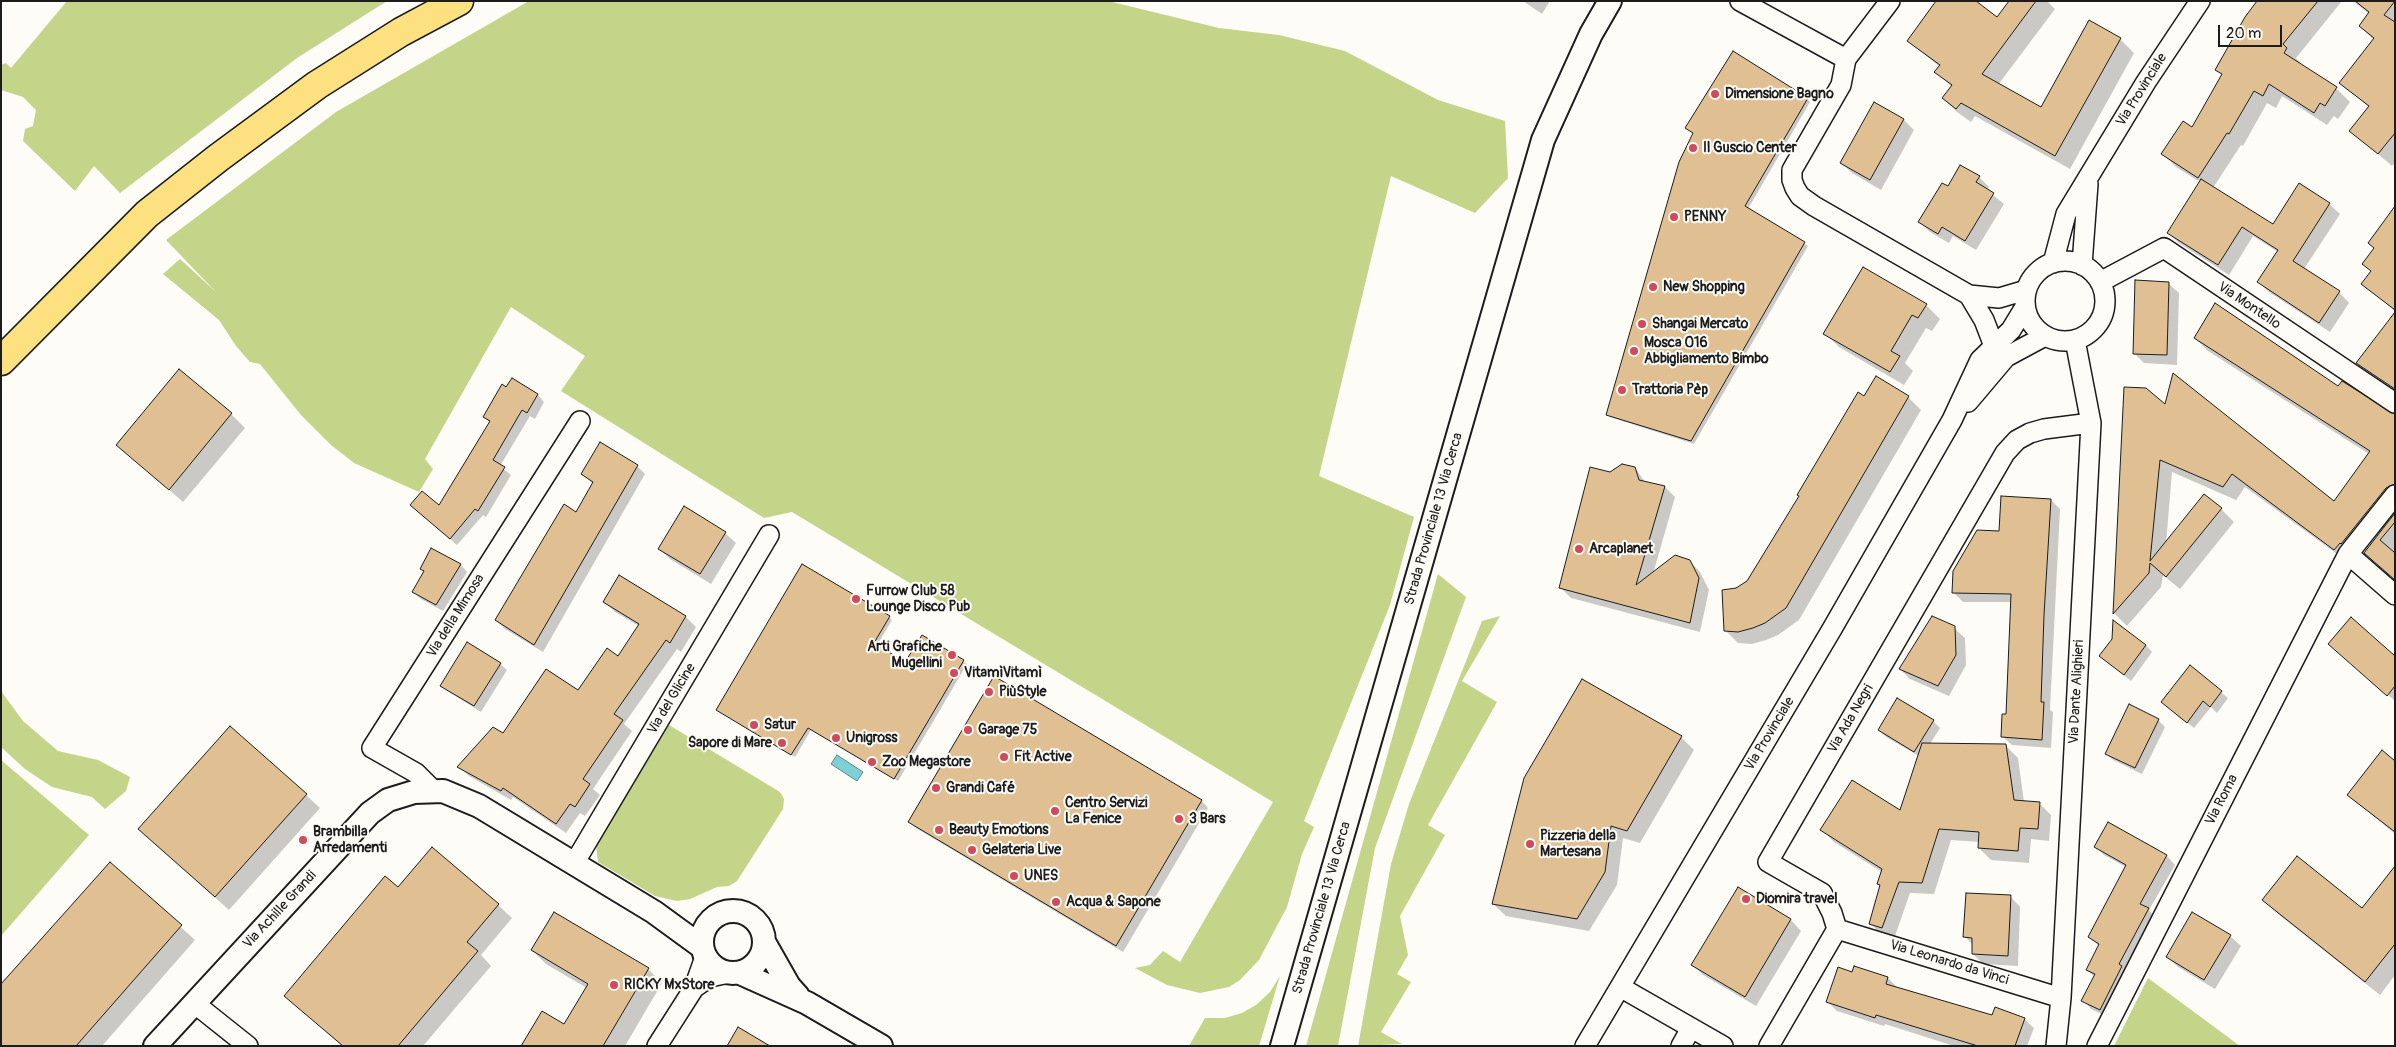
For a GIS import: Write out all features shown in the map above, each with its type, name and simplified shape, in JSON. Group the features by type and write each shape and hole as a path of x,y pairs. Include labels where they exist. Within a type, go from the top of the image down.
{"main road":[{"path":"1,362 146,214 317,85 401,32 459,1"}],"street":[{"name":"Strada Provinciale 13 Via Cerca","path":"1282,1046 1542,140 1591,34 1610,1"},
{"path":"1740,1 1846,59"},
{"path":"1890,1 1846,59 1841,84 1792,170 1792,180 1797,192 1814,206 1969,295 2026,299 2032,325 2045,336 2062,341 2075,340 2092,331 2102,316 2105,302 2100,282 2091,271 2082,265 2072,262 2053,263"},
{"name":"Via Provinciale","path":"1585,1046 1832,629 1952,420 1980,360 2011,330 2036,274 2053,263 2066,214 2146,82 2200,1"},
{"name":"Via Provinciale","path":"2082,265 2088,180"},
{"name":"Via Montello","path":"2100,282 2164,248 2395,403"},
{"path":"1969,295 1984,320 1994,346"},
{"name":"Via Provinciale","path":"1952,420 2006,357 2045,336"},
{"name":"Via Dante Alighieri","path":"2056,1046 2061,998 2091,423 2075,340"},
{"name":"Via della Mimosa","path":"433,790 416,773 372,748 580,421"},
{"name":"Via Ada Negri","path":"1837,929 1832,913 1822,894 1768,862 2005,453 2017,440 2044,428 2091,423"},
{"name":"Via Roma","path":"2097,1046 2348,554 2395,496"},
{"name":"Via del Glicine","path":"575,862 769,535"},
{"path":"2348,554 2395,595"},
{"name":"Via Achille Grandi","path":"155,1046 370,813 380,804 396,796 433,790 455,794 479,806 575,862 654,912 704,952"},
{"path":"654,912 682,918 715,916 734,911 747,914 760,928 764,942 788,986 807,1002"},
{"path":"657,1046 694,988 704,952 705,928 715,916"},
{"path":"1769,1046 1837,929"},
{"name":"Via Leonardo da Vinci","path":"1837,929 2061,998"},
{"path":"694,988 710,977 735,973 757,962 762,953 764,942"},
{"path":"704,952 715,968 735,973 807,1002 881,1046"},
{"path":"1620,987 1719,1043"},
{"path":"194,1003 248,1046"},
{"path":"1681,1046 1691,1028"}],"green space":[{"path":"67,1 387,1 297,58 120,193 94,166 75,191 23,141 25,129 33,126 36,110 23,97 1,90 1,65 6,63 11,68"},
{"path":"529,1 1108,1 1219,28 1279,35 1345,51 1438,100 1505,121 1508,178 1475,213 1391,176 1319,476 1414,517 1390,605 1304,821 1314,827 1302,854 1287,907 1259,960 1240,980 1229,987 1200,993 1167,985 1135,968 1150,965 1163,951 1180,962 1273,802 792,512 764,518 561,391 585,356 511,307 425,459 433,469 419,492 354,463 331,445 301,415 260,364 250,362 236,346 219,320 163,274 180,259 216,292 166,240 336,112"},
{"path":"1438,574 1466,597 1375,848 1338,1046 1306,1046"},
{"path":"1500,616 1462,681 1497,702 1428,825 1445,835 1400,916 1408,955 1397,974 1411,982 1381,1032 1402,1044 1358,1046 1391,864 1409,804 1482,621"},
{"path":"1,691 23,721 58,751 98,760 130,777 126,791 105,809 92,797 52,787 25,769 1,747"},
{"path":"669,725 780,792 784,799 783,809 737,881 729,886 717,887 690,899 677,901 655,896 598,862 596,846"},
{"path":"1,760 89,835 1,936"},
{"path":"1280,976 1259,1046 1189,1046 1205,1018 1225,1018 1242,1013 1256,1005 1270,992"},
{"path":"2148,978 2240,1046 2114,1046"}],"water":[{"path":"837,755 863,772 857,781 831,764"}],"building":[{"path":"1936,1 1976,1 1997,17 2009,1 2036,1 1982,74 2041,107 2089,20 2121,38 2055,156 1961,103 1956,109 1942,98 1952,85 1934,72 1940,65 1907,41"},
{"path":"2257,1 2318,1 2283,44 2287,48 2284,53 2337,87 2325,106 2320,103 2314,113 2269,84 2263,96 2254,91 2229,134 2227,133 2198,178 2161,154 2183,121 2192,127 2222,74 2215,70 2245,17"},
{"path":"2355,1 2395,1 2384,15 2395,22 2395,133 2378,154 2349,131 2369,106 2339,83 2374,38 2359,26 2369,12"},
{"path":"1733,51 1808,98 1745,206 1805,242 1691,441 1606,415 1679,162 1693,133 1685,128"},
{"path":"1874,102 1904,119 1870,180 1840,163"},
{"path":"1960,165 1980,176 1976,182 1994,193 1965,241 1942,227 1938,234 1918,222 1942,183 1948,186"},
{"path":"2201,179 2273,224 2299,183 2330,203 2293,261 2340,291 2319,323 2257,282 2278,250 2242,227 2218,265 2167,233"},
{"path":"2395,206 2395,310 2361,284 2371,271 2362,264 2374,248 2368,243"},
{"path":"1863,267 1927,304 1918,318 1912,315 1891,351 1900,356 1890,372 1823,334"},
{"path":"2135,280 2169,282 2167,355 2133,354"},
{"path":"2215,303 2338,386 2342,381 2395,414 2395,484 2386,488 2341,544 2334,550 2232,474 2223,487 2160,460 2150,561 2204,494 2222,508 2166,577 2150,563 2149,573 2113,614 2124,387 2146,388 2165,404 2173,373 2334,501 2370,451 2194,338"},
{"path":"2395,312 2395,389 2356,363"},
{"path":"179,369 232,413 169,490 116,445"},
{"path":"1876,376 1909,396 1786,608 1765,623 1753,628 1738,632 1724,631 1722,590 1736,588 1747,581 1799,496 1797,495 1858,392 1864,396"},
{"path":"512,378 538,394 527,413 522,410 493,460 505,467 478,511 475,509 450,539 410,505 422,491 439,505 490,421 483,417 502,384 506,387"},
{"path":"600,442 638,465 534,645 495,620 564,504 576,512 593,482 581,474"},
{"path":"1622,464 1635,467 1639,480 1665,486 1636,585 1675,555 1690,560 1699,578 1690,623 1559,588 1590,467 1610,472"},
{"path":"2001,496 2051,499 2044,615 2041,702 2044,702 2042,740 2001,737 2002,714 2006,714 2011,594 1952,593 1953,571 1977,530 1999,531"},
{"path":"684,506 726,532 700,574 658,549"},
{"path":"2395,513 2395,522 2380,540 2395,553 2395,580 2364,553"},
{"path":"431,548 461,564 436,605 412,592 424,571 420,569"},
{"path":"802,564 890,616 874,643 905,662 922,635 964,660 894,779 808,728 791,755 716,710"},
{"path":"619,575 686,616 670,643 666,640 614,714 623,720 583,779 590,784 575,807 570,804 556,824 503,788 501,791 457,767 493,727 503,733 546,669 578,690 607,648 618,656 639,624 603,602"},
{"path":"1932,616 1955,626 1956,655 1938,686 1899,669"},
{"path":"2351,617 2395,656 2395,686 2387,696 2328,644"},
{"path":"2113,620 2146,645 2124,675 2099,656 2112,639"},
{"path":"467,642 501,663 474,706 440,686"},
{"path":"2190,665 2222,691 2210,707 2203,701 2187,723 2161,702"},
{"name":"Centro Servizi La Fenice","path":"994,676 1202,800 1116,946 908,822"},
{"path":"1582,679 1682,736 1627,831 1611,826 1605,872 1577,919 1492,904 1524,778"},
{"path":"1897,698 1934,720 1914,752 1878,730"},
{"path":"2129,704 2159,719 2135,768 2105,754"},
{"path":"230,726 307,794 215,897 138,829"},
{"path":"1922,743 2006,744 2014,800 2040,802 2038,829 2020,828 2018,851 1978,848 1979,832 1939,829 1922,883 1899,882 1882,928 1869,924 1880,885 1877,884 1882,869 1820,830 1852,780 1900,810"},
{"path":"2382,750 2395,761 2395,832 2347,795"},
{"path":"2108,822 2167,855 2140,904 2149,908 2119,964 2122,966 2100,1010 2081,1001 2095,974 2086,970 2099,944 2088,937 2126,865 2094,847"},
{"path":"432,847 499,904 467,942 478,951 398,1046 343,1046 284,996 385,876 398,887"},
{"path":"2297,856 2362,908 2395,866 2395,944 2365,982 2262,900"},
{"path":"110,862 182,925 76,1046 1,1046 1,984"},
{"path":"1738,887 1791,919 1745,997 1691,965"},
{"path":"1966,893 2011,895 2008,956 1972,954 1972,938 1963,937"},
{"path":"554,912 649,968 603,1046 521,1046 542,1011 564,1024 588,984 531,950"},
{"path":"2192,912 2231,935 2204,980 2166,957"},
{"path":"1854,966 1888,977 1886,984 1992,1015 1995,1007 2025,1018 2015,1046 1978,1046 1876,1015 1875,1018 1826,1002 1838,967 1852,972"},
{"path":"738,1027 770,1046 727,1046"}],"place":[{"name":"Dimensione Bagno","path":"1715,94"},
{"name":"Il Guscio Center","path":"1693,148"},
{"name":"PENNY","path":"1674,217"},
{"name":"New Shopping","path":"1653,287"},
{"name":"Shangai Mercato","path":"1642,324"},
{"name":"Mosca 016 Abbigliamento Bimbo","path":"1634,351"},
{"name":"Trattoria Pèp","path":"1622,390"},
{"name":"Arcaplanet","path":"1579,549"},
{"name":"Furrow Club 58 Lounge Disco Pub","path":"856,599"},
{"name":"Arti Grafiche Mugellini","path":"952,655"},
{"name":"VitamìVitamì","path":"954,673"},
{"name":"PiùStyle","path":"989,692"},
{"name":"Satur","path":"754,725"},
{"name":"Garage 75","path":"968,730"},
{"name":"Unigross","path":"836,738"},
{"name":"Sapore di Mare","path":"782,743"},
{"name":"Fit Active","path":"1004,757"},
{"name":"Zoo Megastore","path":"872,762"},
{"name":"Grandi Café","path":"936,788"},
{"name":"Centro Servizi La Fenice","path":"1055,811"},
{"name":"3 Bars","path":"1179,819"},
{"name":"Beauty Emotions","path":"939,830"},
{"name":"Brambilla Arredamenti","path":"303,840"},
{"name":"Pizzeria della Martesana","path":"1530,844"},
{"name":"Gelateria Live","path":"972,850"},
{"name":"UNES","path":"1014,876"},
{"name":"Diomira travel","path":"1746,899"},
{"name":"Acqua & Sapone","path":"1056,902"},
{"name":"RICKY MxStore","path":"614,985"}]}
